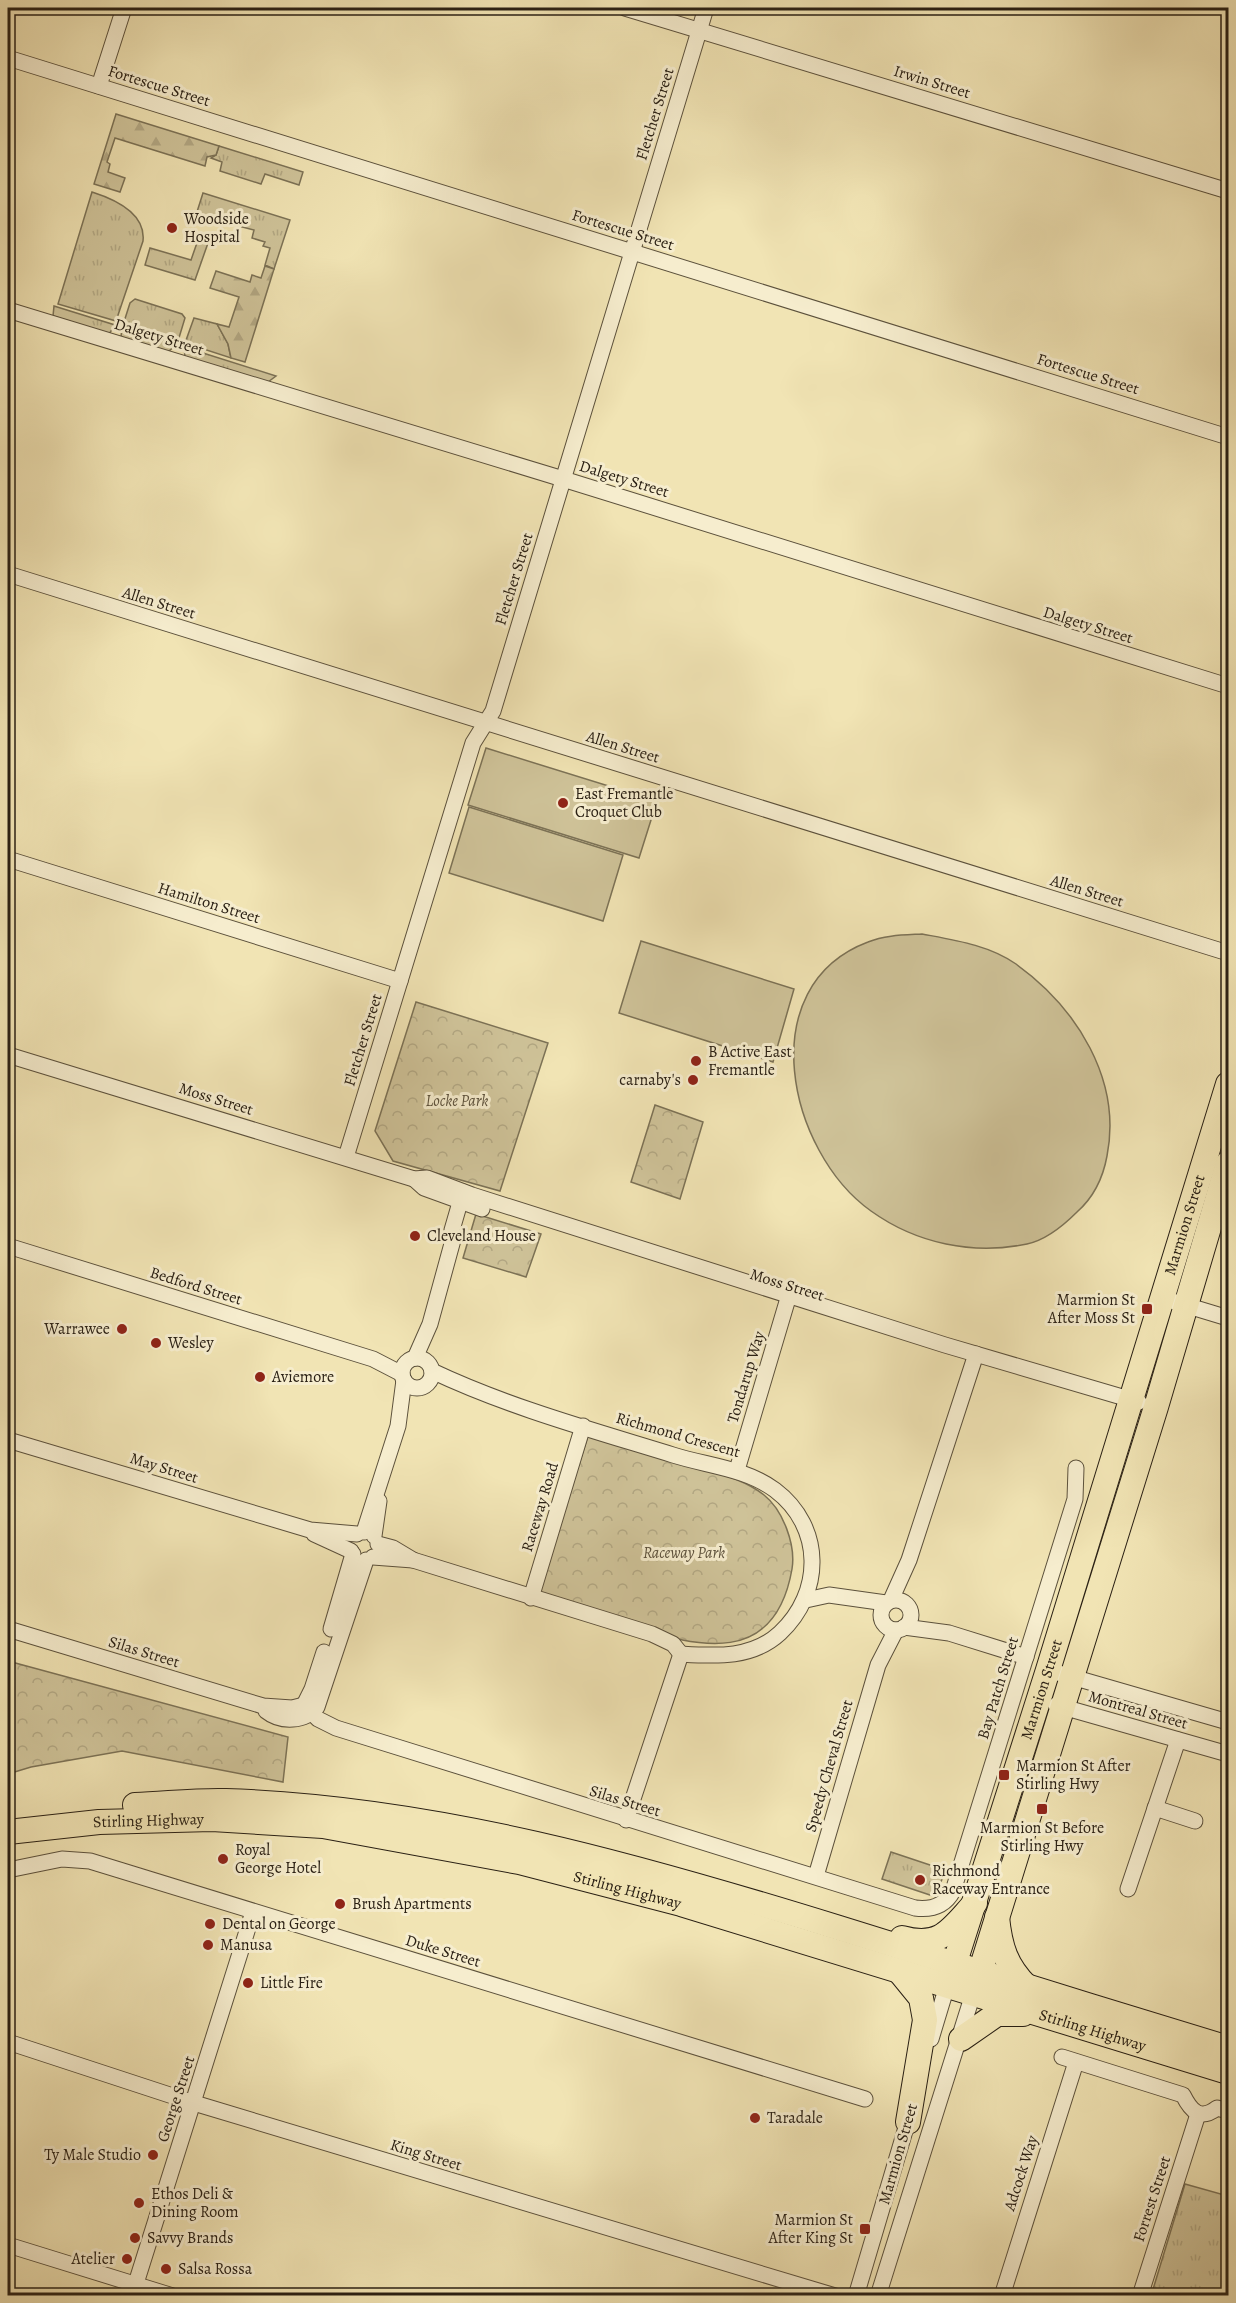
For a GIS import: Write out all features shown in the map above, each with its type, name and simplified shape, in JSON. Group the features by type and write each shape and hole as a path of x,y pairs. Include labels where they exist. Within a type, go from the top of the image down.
{"main road":[{"name":"Marmion Street","path":"950,1975 975,1904 1228,1084"},
{"name":"Marmion Street","path":"977,1983 1154,1412 1228,1163"},
{"name":"Stirling Highway","path":"8,1817 58,1810 222,1801 315,1806 497,1834 621,1864 740,1898 977,1983 1041,2015 1228,2072"},
{"name":"Stirling Highway","path":"8,1832 99,1822 212,1819 323,1826 519,1862 681,1904 899,1971 950,1975"},
{"path":"740,1898 766,1899 923,1942 940,1938 953,1930 975,1904"},
{"path":"997,1917 1004,1956 1015,1975 1027,1987"},
{"path":"899,1971 921,1998 926,2020 908,2122"},
{"name":"Stirling Highway","path":"977,1983 1027,1987 1228,2048"},
{"path":"961,2039 998,2014 1041,2015"}],"street":[{"path":"99,86 124,8"},
{"name":"Irwin Street","path":"625,8 1228,191"},
{"name":"Fletcher Street","path":"346,1157 473,743 493,711 706,8"},
{"name":"Fortescue Street","path":"8,58 1228,437"},
{"name":"Dalgety Street","path":"8,310 563,479 1228,686"},
{"name":"Allen Street","path":"8,574 1228,954"},
{"name":"Hamilton Street","path":"8,859 400,981"},
{"name":"Moss Street","path":"8,1055 346,1157 414,1179 424,1188 466,1198 974,1358 1154,1412"},
{"path":"308,1709 312,1689 365,1546 398,1426 407,1368 430,1324 453,1240 460,1233 466,1198"},
{"name":"Bedford Street","path":"8,1246 407,1368"},
{"path":"1162,1298 1228,1318"},
{"name":"Tondarup Way","path":"736,1470 788,1299"},
{"path":"398,1426 428,1377 430,1324"},
{"name":"Speedy Cheval Street","path":"816,1876 895,1614 909,1560 974,1358"},
{"path":"407,1368 423,1359 428,1377"},
{"path":"407,1368 410,1386 428,1377"},
{"name":"Richmond Crescent","path":"428,1377 700,1463 736,1470 774,1489 793,1509 805,1528 810,1546 809,1589"},
{"name":"Raceway Road","path":"531,1598 583,1426"},
{"name":"May Street","path":"8,1440 365,1546"},
{"name":"Bay Patch Street","path":"933,1908 943,1903 953,1891 1075,1499 1076,1468"},
{"path":"365,1546 393,1548 413,1560 673,1644 676,1658 667,1698 626,1820"},
{"path":"676,1658 725,1656 754,1649 781,1632 809,1589 895,1614 1026,1657"},
{"name":"Silas Street","path":"10,1632 262,1706 308,1709 336,1728 915,1908 933,1908"},
{"name":"Montreal Street","path":"1048,1670 1228,1722"},
{"name":"Montreal Street","path":"1038,1699 1228,1754"},
{"path":"1128,1889 1178,1740"},
{"path":"1155,1808 1195,1821"},
{"name":"Duke Street","path":"8,1870 62,1859 90,1861 865,2099"},
{"name":"George Street","path":"133,2290 253,1912"},
{"name":"Marmion Street","path":"856,2295 950,1975"},
{"name":"Marmion Street","path":"878,2295 977,1983"},
{"name":"King Street","path":"8,2042 194,2103 835,2295"},
{"name":"Adcock Way","path":"1002,2295 1069,2060 1183,2095 1191,2111 1198,2114"},
{"path":"1198,2114 1210,2114 1217,2108 1228,2111"},
{"name":"Forrest Street","path":"1140,2295 1198,2114"},
{"path":"8,2245 133,2290 173,2295"}],"green space":[{"path":"116,114 219,146 216,155 207,157 205,166 115,138 107,162 110,164 108,172 125,178 120,192 94,184"},
{"path":"219,146 303,172 299,185 265,174 261,184 220,171 222,162 211,158 216,155"},
{"path":"92,192 119,203 127,209 134,215 143,231 143,241 116,321 58,304"},
{"path":"203,193 290,220 274,269 265,265 270,248 263,246 265,242 252,238 254,230 196,215"},
{"path":"198,240 208,243 195,280 145,265 150,248 191,260"},
{"path":"265,266 274,269 245,362 231,358 228,344 217,324 229,327 239,297 210,288 216,271 250,282 252,275 261,278"},
{"path":"135,299 182,314 185,318 178,341 123,325 130,303"},
{"path":"54,306 115,325 109,334 53,316"},
{"path":"194,318 217,324 228,344 231,358 185,343"},
{"path":"122,327 177,344 168,352 121,337"},
{"path":"184,347 276,376 268,382 185,357"},
{"name":"East Fremantle Croquet Club","path":"486,748 657,801 639,858 468,805"},
{"path":"469,807 623,855 603,921 449,873"},
{"path":"922,934 983,948 1016,964 1058,1002 1076,1024 1101,1073 1108,1100 1110,1128 1103,1172 1093,1193 1083,1206 1054,1231 1034,1242 1007,1247 966,1247 926,1239 889,1222 871,1211 842,1184 819,1150 803,1112 794,1071 796,1031 807,994 831,964 868,942 901,935"},
{"path":"641,941 794,989 773,1062 619,1013"},
{"name":"Locke Park","path":"416,1002 548,1043 500,1191 393,1161 375,1131"},
{"path":"655,1105 703,1122 680,1199 631,1182"},
{"path":"476,1214 541,1234 526,1277 463,1258"},
{"name":"Raceway Park","path":"588,1436 728,1477 756,1489 771,1502 787,1529 793,1560 783,1600 769,1622 751,1636 730,1642 707,1643 681,1640 655,1633 537,1596"},
{"path":"8,1661 288,1737 283,1782 122,1751 31,1767 8,1774"},
{"path":"891,1852 945,1870 936,1897 882,1879"},
{"path":"1185,2184 1228,2196 1228,2295 1151,2296"}],"place":[{"name":"Woodside Hospital","path":"172,228"},
{"name":"East Fremantle Croquet Club","path":"563,803"},
{"name":"B Active East Fremantle","path":"696,1061"},
{"name":"carnaby's","path":"693,1080"},
{"name":"Cleveland House","path":"415,1236"},
{"name":"Marmion St After Moss St","path":"1147,1309"},
{"name":"Warrawee","path":"122,1329"},
{"name":"Wesley","path":"156,1343"},
{"name":"Aviemore","path":"260,1377"},
{"name":"Marmion St After Stirling Hwy","path":"1004,1775"},
{"name":"Marmion St Before Stirling Hwy","path":"1042,1809"},
{"name":"Royal George Hotel","path":"223,1859"},
{"name":"Richmond Raceway Entrance","path":"920,1880"},
{"name":"Brush Apartments","path":"340,1904"},
{"name":"Dental on George","path":"210,1924"},
{"name":"Manusa","path":"208,1945"},
{"name":"Little Fire","path":"248,1983"},
{"name":"Taradale","path":"755,2118"},
{"name":"Ty Male Studio","path":"153,2155"},
{"name":"Ethos Deli & Dining Room","path":"139,2203"},
{"name":"Marmion St After King St","path":"865,2229"},
{"name":"Savvy Brands","path":"135,2238"},
{"name":"Atelier","path":"127,2259"},
{"name":"Salsa Rossa","path":"166,2269"}]}
